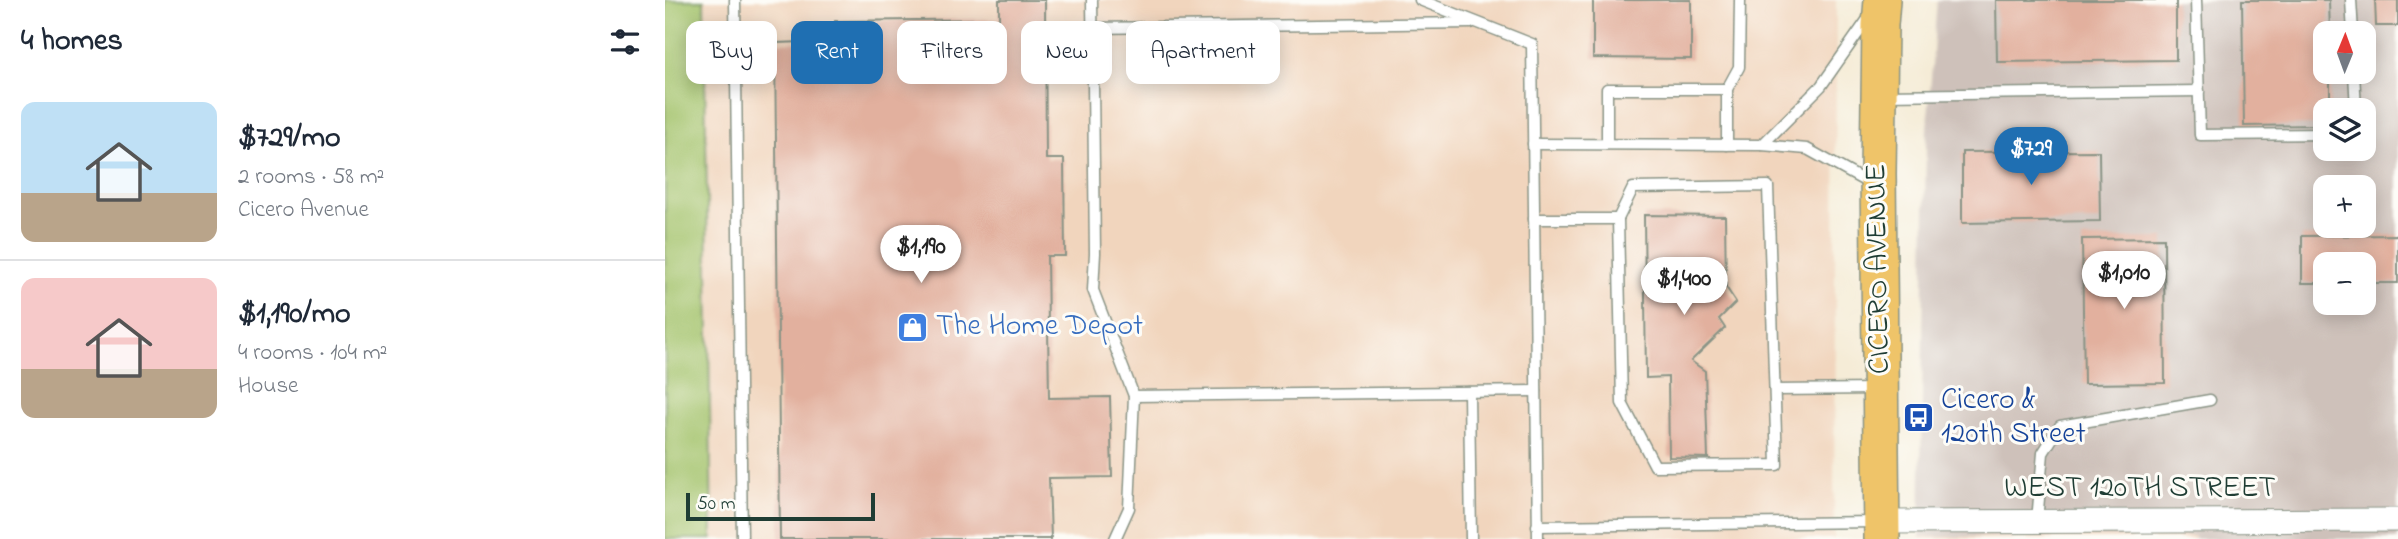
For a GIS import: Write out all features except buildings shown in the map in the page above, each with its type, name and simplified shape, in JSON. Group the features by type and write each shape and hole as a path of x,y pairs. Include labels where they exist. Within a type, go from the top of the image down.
{"main road":[{"name":"CICERO AVENUE","path":"1882,0 1878,188 1882,530"}],"street":[{"name":"WEST 120TH STREET","path":"1882,530 2037,521 2398,520"}],"lane":[{"path":"735,0 741,539"},
{"path":"1092,0 1093,21"},
{"path":"1420,0 1532,44 1538,539"},
{"path":"1727,145 1727,89 1739,67 1740,0"},
{"path":"1762,145 1821,86 1882,0"},
{"path":"2196,0 2200,135 2313,134"},
{"path":"2351,0 2352,21"},
{"path":"1112,28 1476,23"},
{"path":"1094,84 1093,290 1134,396 1129,508 1115,539"},
{"path":"1607,144 1607,89 1727,89"},
{"path":"1879,95 2199,91"},
{"path":"1533,144 1762,145 1807,149 1878,188"},
{"path":"1768,186 1777,465 1655,466 1622,403 1618,219 1633,188 1768,186"},
{"path":"1534,219 1618,219"},
{"path":"1775,390 1881,389"},
{"path":"1134,396 1536,391"},
{"path":"1469,392 1471,539"},
{"path":"2037,521 2043,453 2060,426 2210,400"},
{"path":"1537,526 1882,530"}],"shaded area":[{"path":"704,0 1836,0 1834,539 712,539 705,84 777,84 777,21 704,21"},
{"path":"1937,0 2398,0 2398,539 2194,539 2194,536 1920,537 1926,144"},
{"path":"2194,536 2194,539 1920,539 1920,537"}],"green space":[{"path":"665,0 704,0 704,21 686,21 686,84 705,84 712,539 665,539"}],"place":[{"name":"The Home Depot","path":"913,327"},
{"name":"Cicero & 120th Street","path":"1918,418"}]}
